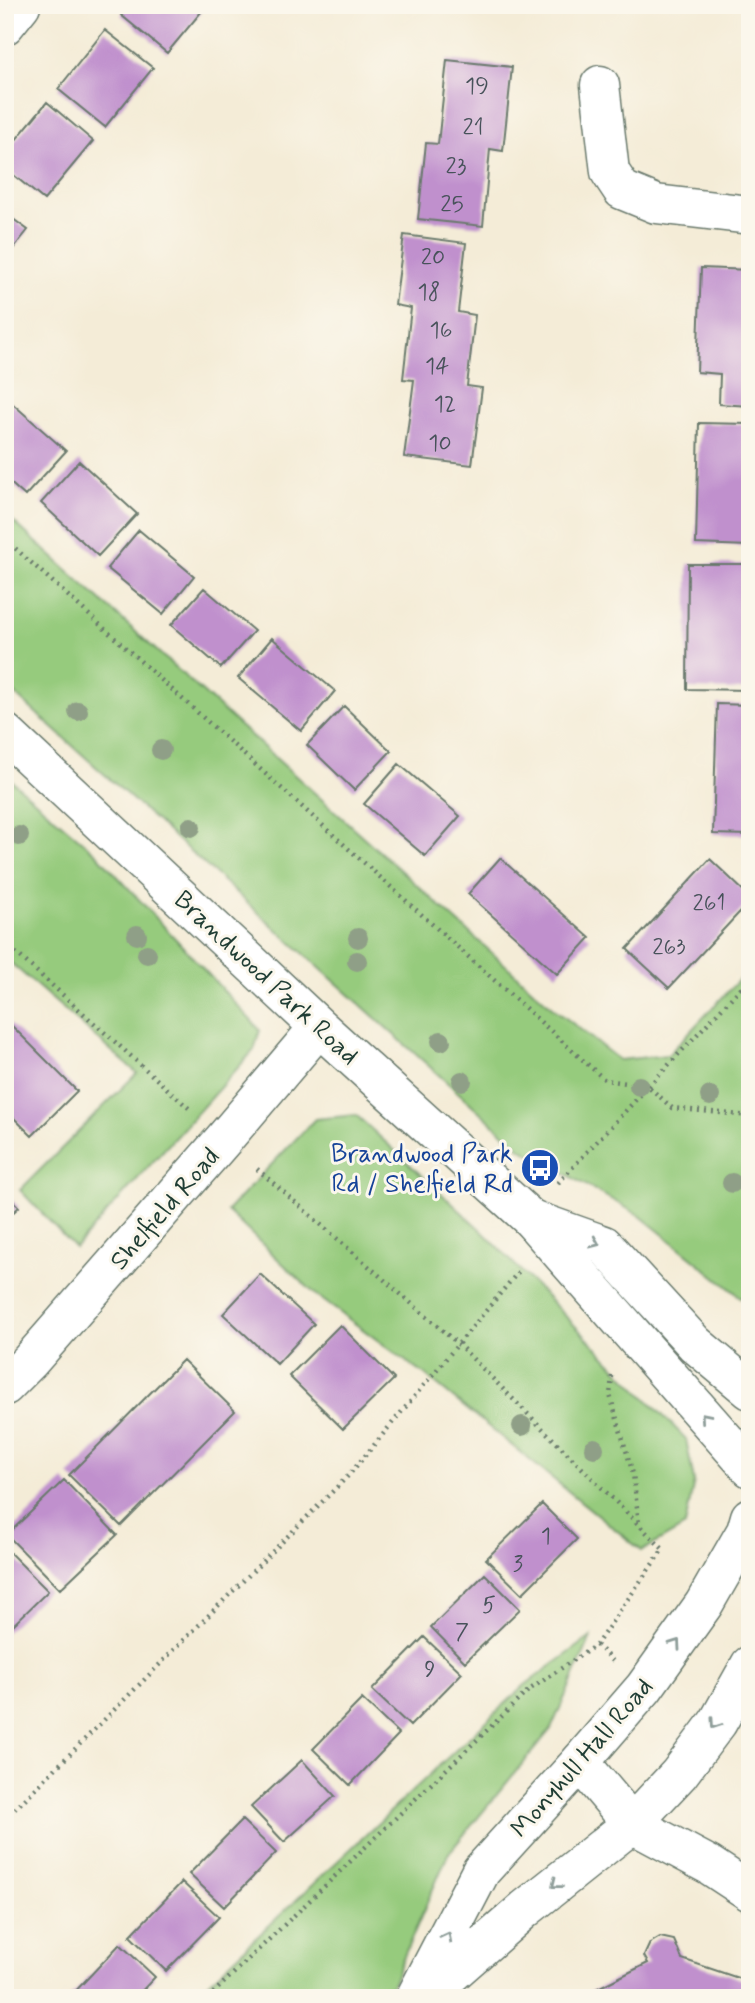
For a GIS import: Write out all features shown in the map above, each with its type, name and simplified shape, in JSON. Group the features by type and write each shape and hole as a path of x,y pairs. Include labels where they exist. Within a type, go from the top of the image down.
{"street":[{"path":"5,25 21,5"},
{"path":"600,85 610,172 622,190 656,204 750,215"},
{"name":"Brandwood Park Road","path":"5,733 319,1027 531,1219 750,1468"},
{"name":"Shelfield Road","path":"5,1387 319,1027"},
{"name":"Brandwood Park Road","path":"531,1219 604,1245 695,1344 750,1390"},
{"name":"Monyhull Hall Road","path":"415,1998 481,1871 645,1688 704,1604 746,1531 750,1517"},
{"path":"424,1998 525,1909 632,1825 679,1774 718,1722 750,1665"},
{"path":"580,1762 632,1825 709,1865 750,1892"}],"path":[{"path":"5,539 605,1080 648,1086 672,1108 750,1116"},
{"path":"5,943 458,1344 663,1549 596,1645 529,1690 208,1998"},
{"path":"5,1819 349,1475 526,1264 531,1219 561,1180 750,978"},
{"path":"618,1318 610,1395 633,1474 639,1525"}],"green space":[{"path":"5,514 552,1007 619,1060 668,1055 750,968 750,1299 743,1299 639,1215 520,1148 5,685"},
{"path":"5,775 97,854 260,1030 254,1050 75,1248 20,1190 137,1073 5,958"},
{"path":"356,1115 481,1230 686,1439 694,1481 685,1526 642,1551 425,1375 316,1295 227,1211 315,1119"},
{"path":"591,1637 551,1729 448,1854 386,1998 192,1998 525,1685"}],"building":[{"path":"128,5 207,5 167,53 121,15"},
{"path":"105,30 153,68 105,127 58,89"},
{"path":"447,60 512,67 503,151 490,149 483,226 418,219 426,143 438,144"},
{"path":"47,102 93,141 44,200 5,168 5,153"},
{"path":"5,213 28,230 5,259"},
{"path":"404,235 466,243 458,312 475,315 467,386 482,388 472,465 404,457 414,380 403,379 411,308 395,305"},
{"path":"701,268 750,270 750,406 719,404 720,374 697,372"},
{"path":"5,397 66,451 25,496 5,478"},
{"path":"699,423 750,424 750,546 696,544"},
{"path":"79,461 137,514 98,556 41,503"},
{"path":"139,530 194,576 163,614 107,568"},
{"path":"688,564 750,564 750,690 687,689"},
{"path":"204,588 254,631 221,668 171,625"},
{"path":"272,638 335,691 301,731 238,678"},
{"path":"717,704 750,705 750,835 713,834"},
{"path":"344,706 391,751 354,790 307,745"},
{"path":"399,764 460,816 425,856 364,804"},
{"path":"500,858 590,938 557,974 468,894"},
{"path":"710,859 750,897 750,901 669,988 627,949"},
{"path":"5,1019 77,1091 32,1136 5,1109"},
{"path":"5,1193 19,1207 5,1220"},
{"path":"260,1274 314,1324 277,1364 223,1314"},
{"path":"340,1325 394,1379 343,1429 289,1376"},
{"path":"183,1360 235,1411 121,1526 69,1475"},
{"path":"64,1480 117,1535 60,1589 7,1535"},
{"path":"542,1504 577,1539 522,1594 486,1559"},
{"path":"5,1548 48,1591 5,1633"},
{"path":"485,1574 520,1609 465,1662 431,1627"},
{"path":"424,1637 462,1673 410,1726 372,1690"},
{"path":"362,1699 399,1734 350,1785 313,1749"},
{"path":"302,1760 335,1796 284,1842 251,1807"},
{"path":"242,1820 276,1853 224,1907 189,1874"},
{"path":"182,1882 219,1917 166,1971 130,1936"},
{"path":"660,1937 674,1940 682,1959 750,1982 750,1998 578,1998 648,1963 644,1956 650,1943"},
{"path":"120,1944 155,1977 135,1998 69,1998"}],"place":[{"name":"Brandwood Park Rd / Shelfield Rd","path":"540,1168"}]}
